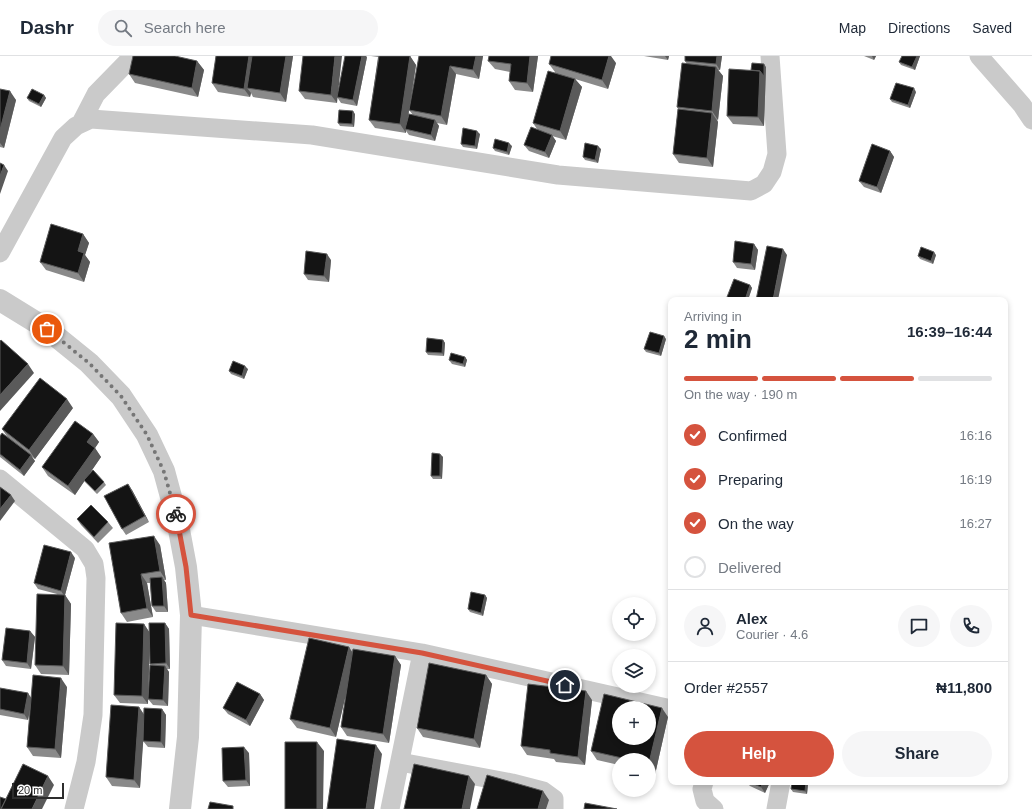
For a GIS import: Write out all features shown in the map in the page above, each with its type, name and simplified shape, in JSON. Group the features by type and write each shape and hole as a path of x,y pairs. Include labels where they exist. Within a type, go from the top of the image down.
{"street":[{"path":"0,253 63,138 76,126 91,119 312,135 558,174 751,191 764,184 772,172 777,154 770,56"},
{"path":"979,56 1022,105 1032,120"},
{"path":"81,123 96,94 124,59"},
{"path":"0,300 47,329 89,363 121,396 147,435 164,472 177,519 186,567 191,615 188,737 180,809"},
{"path":"0,478 85,549 94,564 96,578 93,715 77,808"},
{"path":"191,615 422,653 668,708"},
{"path":"390,809 422,653"},
{"path":"400,762 512,783 543,791 554,799 554,809"},
{"path":"703,785 702,789 705,801 714,809"},
{"path":"776,809 780,785"}],"building":[{"path":"133,56 175,56 197,61 192,88 129,74"},
{"path":"216,56 249,56 244,89 212,83"},
{"path":"252,56 286,56 280,93 247,88"},
{"path":"303,56 335,56 331,95 299,91"},
{"path":"345,56 362,56 353,100 337,97"},
{"path":"379,56 410,56 400,124 369,120"},
{"path":"419,56 476,56 473,70 450,66 441,116 409,110"},
{"path":"489,56 530,56 527,83 509,81 511,64 488,61"},
{"path":"551,56 609,56 602,80 549,64"},
{"path":"685,56 717,56 716,64 685,61"},
{"path":"902,56 917,56 912,67 899,62"},
{"path":"682,63 716,67 712,111 677,107"},
{"path":"752,63 764,64 764,76 760,71 751,70"},
{"path":"729,69 760,71 758,117 727,116"},
{"path":"548,71 575,79 560,131 533,123"},
{"path":"896,83 914,88 908,105 890,99"},
{"path":"0,89 10,91 0,130"},
{"path":"32,89 44,95 39,104 27,98"},
{"path":"678,109 712,113 707,158 673,154"},
{"path":"339,110 353,111 352,124 338,123"},
{"path":"409,114 435,120 431,135 405,129"},
{"path":"531,127 552,135 545,152 524,145"},
{"path":"463,128 477,131 475,146 461,144"},
{"path":"495,139 509,143 507,152 493,148"},
{"path":"585,143 598,146 595,160 583,157"},
{"path":"872,144 890,151 877,187 859,181"},
{"path":"0,163 4,165 0,176"},
{"path":"51,224 83,234 78,251 84,253 78,273 40,262"},
{"path":"735,241 754,244 751,264 733,262"},
{"path":"767,246 783,249 774,297 757,297"},
{"path":"921,247 934,252 931,261 918,256"},
{"path":"306,251 327,254 324,276 304,274"},
{"path":"734,279 750,285 746,297 727,297"},
{"path":"650,332 664,336 659,353 644,349"},
{"path":"427,338 443,340 442,353 426,352"},
{"path":"1,340 28,364 0,395 0,341"},
{"path":"451,353 465,357 463,364 449,360"},
{"path":"233,361 245,366 242,376 229,371"},
{"path":"40,378 67,399 29,450 2,429"},
{"path":"75,421 93,434 87,442 95,448 68,486 42,467"},
{"path":"2,433 31,455 20,470 0,454 0,436"},
{"path":"432,453 440,454 440,476 431,476"},
{"path":"93,470 104,482 95,491 84,480"},
{"path":"128,484 145,516 122,529 104,496"},
{"path":"0,487 11,495 0,509"},
{"path":"91,505 108,522 94,537 77,519"},
{"path":"154,536 160,571 141,574 147,608 121,613 109,543"},
{"path":"44,545 71,552 61,591 34,583"},
{"path":"162,577 164,606 152,606 150,578"},
{"path":"471,592 485,595 481,613 468,609"},
{"path":"37,594 65,595 63,666 35,665"},
{"path":"116,623 144,624 142,696 114,695"},
{"path":"149,623 165,623 166,663 150,664"},
{"path":"6,628 30,631 27,663 2,660"},
{"path":"309,638 349,647 330,728 290,719"},
{"path":"353,649 395,656 383,734 341,727"},
{"path":"429,663 486,675 474,739 417,728"},
{"path":"150,665 165,666 163,700 148,699"},
{"path":"33,675 61,678 55,749 27,747"},
{"path":"237,682 260,694 246,720 223,708"},
{"path":"528,684 586,691 578,757 550,753 550,750 521,746"},
{"path":"0,688 28,693 24,714 0,709"},
{"path":"604,694 633,701 612,701 612,745 653,745 651,753 612,753 612,756 591,751"},
{"path":"111,705 139,707 134,780 106,777"},
{"path":"656,707 662,708 656,733"},
{"path":"144,708 162,709 161,742 143,741"},
{"path":"337,739 376,745 366,809 327,809"},
{"path":"285,742 317,742 317,809 285,809"},
{"path":"244,747 246,780 223,781 222,748"},
{"path":"23,764 48,776 32,809 1,809"},
{"path":"414,764 469,776 462,809 404,809"},
{"path":"487,775 543,791 538,809 477,809"},
{"path":"792,785 806,785 805,791 791,789"},
{"path":"0,797 6,799 1,809 0,809"},
{"path":"210,802 233,806 233,809 208,809"},
{"path":"585,803 617,809 584,809"}],"way so far":[{"path":"47,329 89,363 121,396 147,435 164,472 176,514"}],"route":[{"path":"176,514 186,567 191,615 422,653 565,685"}]}
